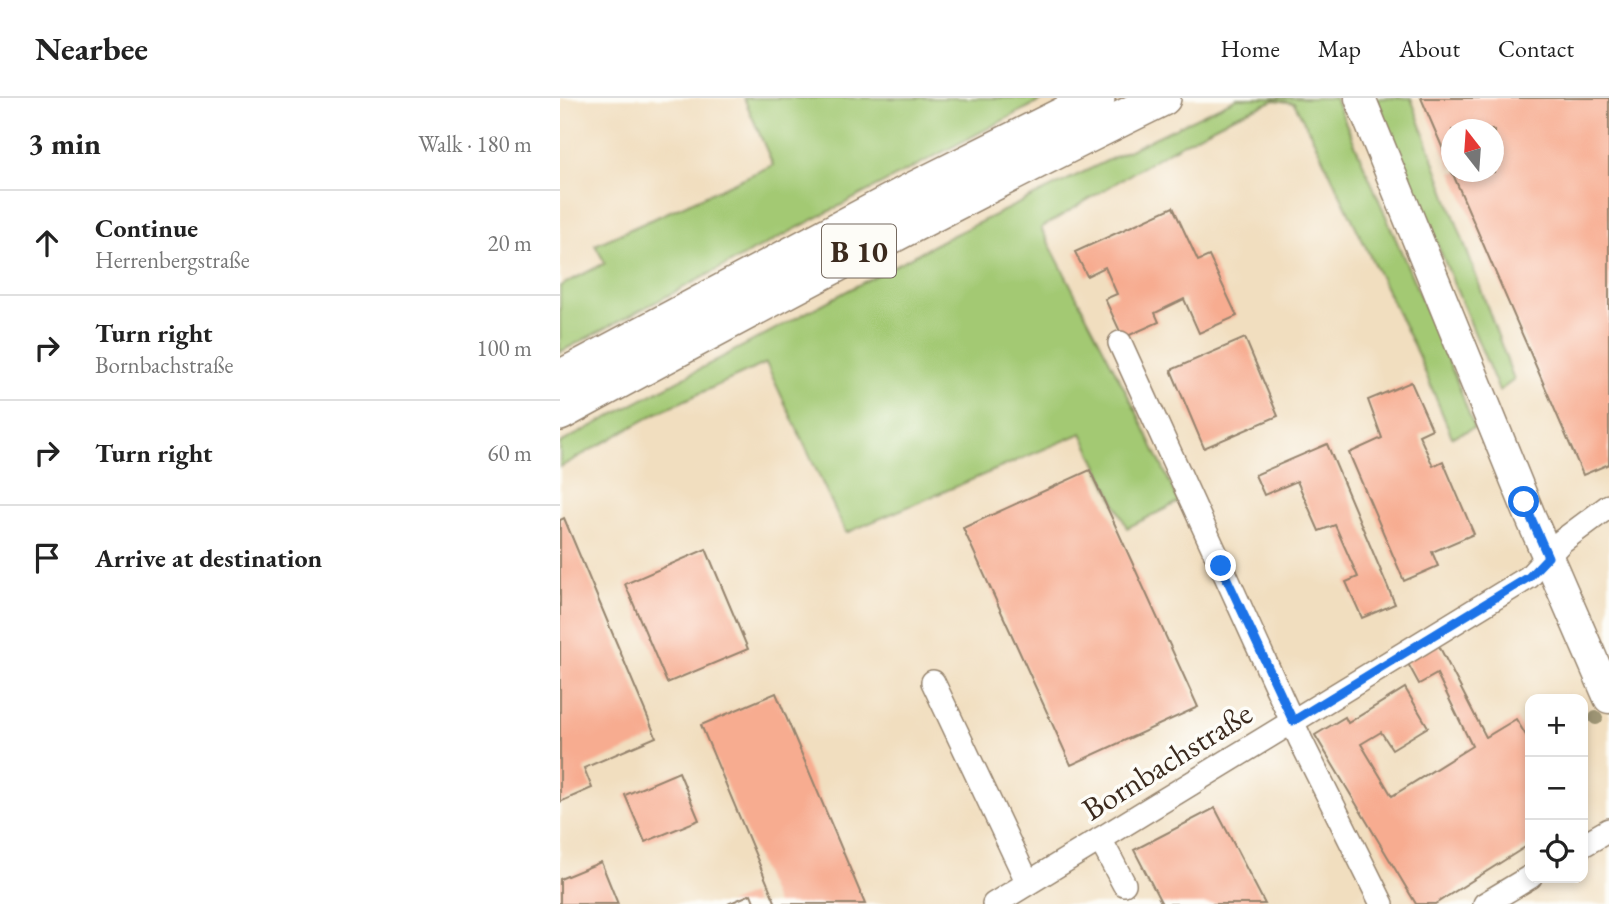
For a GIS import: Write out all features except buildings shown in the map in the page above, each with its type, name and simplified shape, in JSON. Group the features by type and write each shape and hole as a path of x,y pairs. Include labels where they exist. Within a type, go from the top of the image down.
{"highway":[{"name":"B 10","path":"560,378 907,193 1097,98"},
{"name":"B 10","path":"560,413 848,257 1163,98"}],"main road":[{"path":"1364,110 1531,518 1609,698"}],"street":[{"path":"1120,343 1293,721 1382,904"},
{"name":"Bornbachstraße","path":"994,904 1529,577 1562,541 1609,506"},
{"path":"933,682 1028,883"},
{"path":"1588,842 1609,830"},
{"path":"1100,839 1124,884"},
{"path":"1485,904 1525,880"}],"green space":[{"path":"744,98 1046,98 560,352 560,286 605,263 595,245 773,165"},
{"path":"1237,98 1335,98 1456,379 1474,428 1452,437 1418,355 1312,136 1294,103 1275,100 1230,118 1169,151 1041,228 1137,413 1179,502 1127,528 1082,433 846,533 766,363 657,413 560,467 560,443 945,239"},
{"path":"1376,98 1411,98 1514,380 1499,391"}],"route":[{"path":"1221,566 1293,721 1529,577 1548,557 1524,502"}]}
